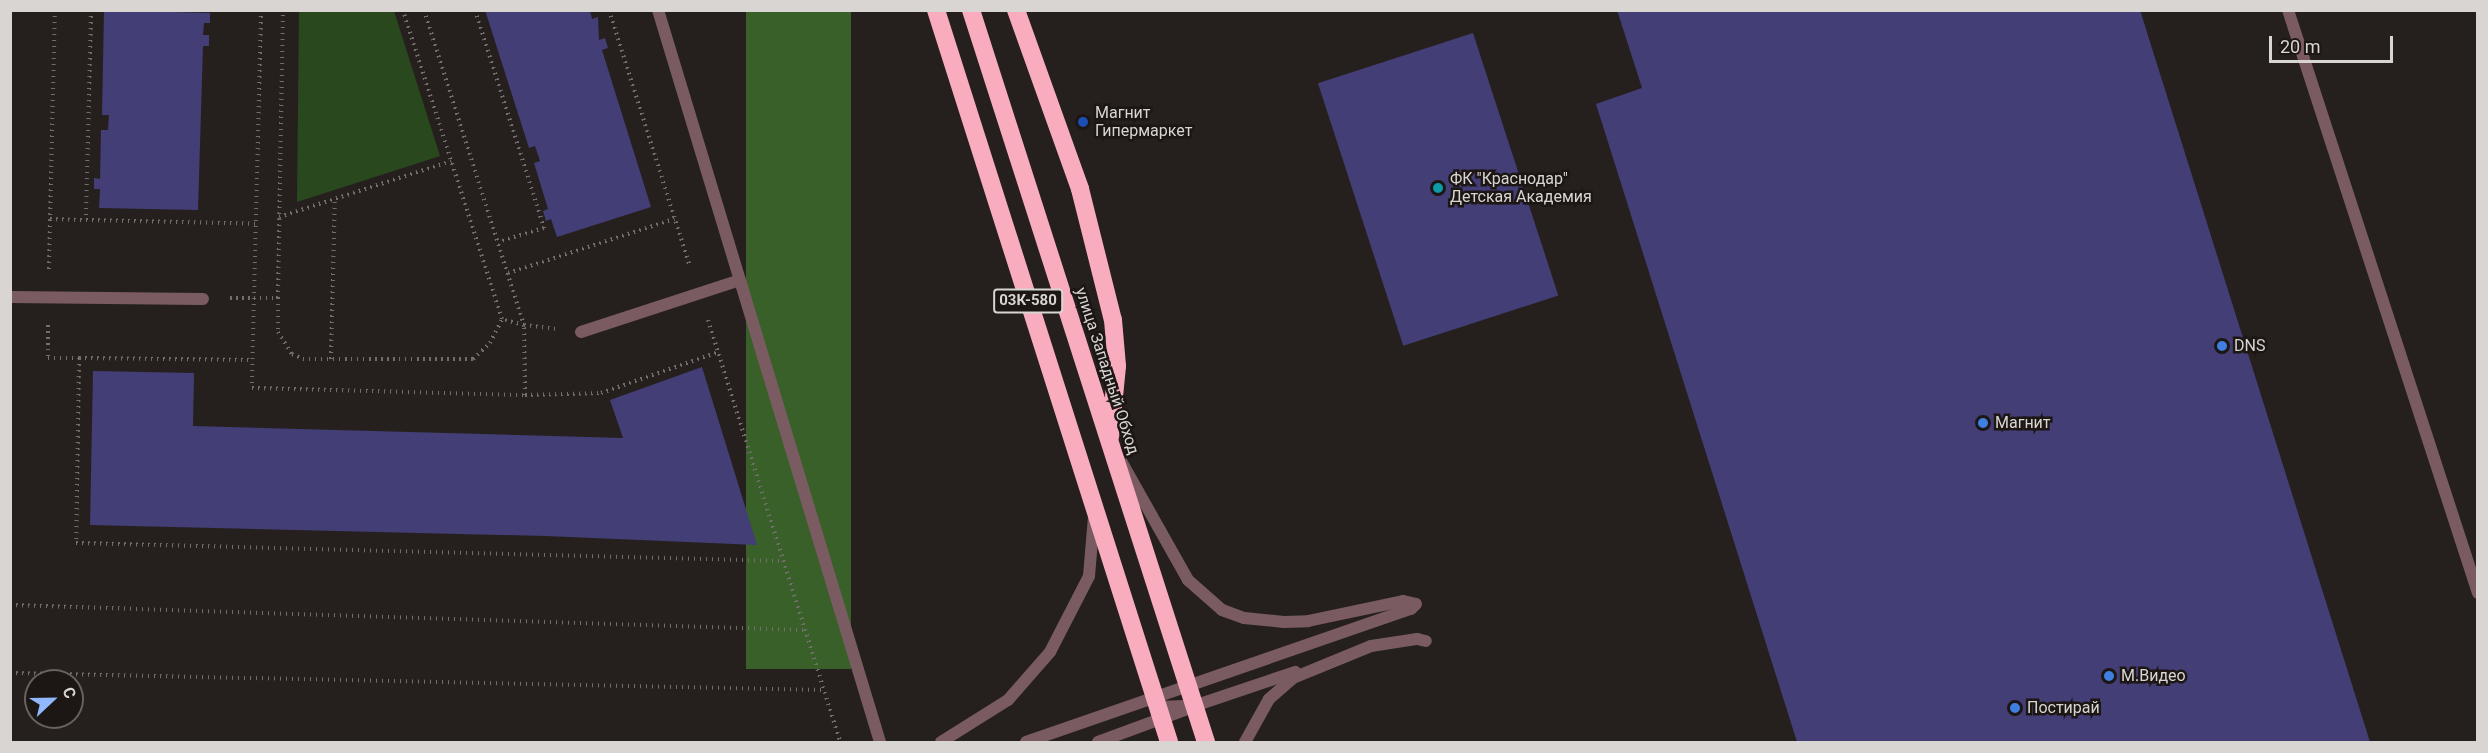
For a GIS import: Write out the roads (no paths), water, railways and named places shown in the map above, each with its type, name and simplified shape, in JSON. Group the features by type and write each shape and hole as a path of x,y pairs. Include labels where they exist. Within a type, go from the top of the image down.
{"highway":[{"name":"улица Западный Обход","path":"936,10 1095,510 1175,702 1206,742"},
{"name":"улица Западный Обход","path":"970,10 1109,442 1175,702 1169,742"},
{"path":"1016,10 1080,189 1113,320 1116,366 1109,442"}],"street":[{"path":"658,10 880,742"},
{"path":"2288,10 2478,593"},
{"path":"580,332 740,280"},
{"path":"10,297 204,299"},
{"path":"1098,742 1175,702 1411,609 1416,604 1403,601 1308,621 1284,622 1253,619 1222,610 1188,580 1147,501 1109,442"},
{"path":"941,742 1008,700 1050,652 1089,576 1095,510"},
{"path":"1026,742 1324,662 1387,642 1426,641"},
{"path":"1245,742 1269,699 1293,678 1324,662"}],"place":[{"name":"Магнит Гипермаркет","path":"1083,122"},
{"name":"ФК \"Краснодар\" Детская Академия","path":"1438,188"},
{"name":"DNS","path":"2222,346"},
{"name":"Магнит","path":"1983,423"},
{"name":"М.Видео","path":"2109,676"},
{"name":"Постирай","path":"2015,708"}]}
